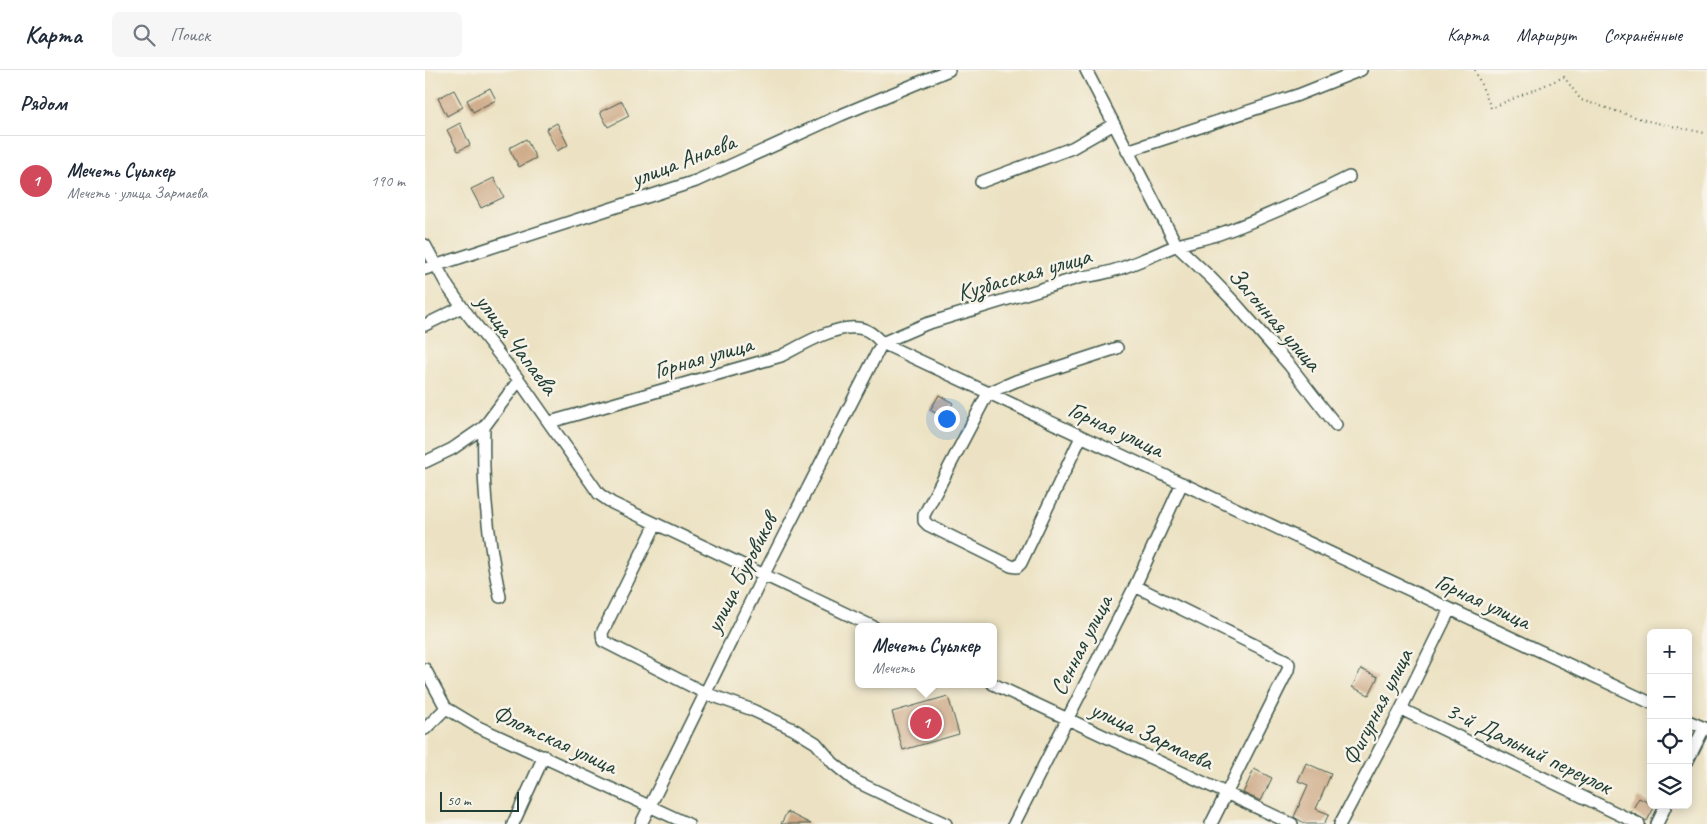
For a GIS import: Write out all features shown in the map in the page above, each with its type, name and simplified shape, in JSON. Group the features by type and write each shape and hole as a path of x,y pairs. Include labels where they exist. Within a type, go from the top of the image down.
{"street":[{"name":"улица Анаева","path":"430,268 697,181 841,115 949,70"},
{"name":"Загонная улица","path":"1086,70 1177,246 1235,303 1290,366 1336,425"},
{"path":"1127,151 1299,95 1361,70"},
{"path":"981,182 1071,148 1114,124"},
{"name":"Кузбасская улица","path":"882,343 926,324 1081,276 1099,275 1136,264 1177,246 1219,234 1252,221 1303,200 1349,177"},
{"name":"улица Чапаева","path":"425,245 430,268 448,287 462,308 519,380 599,494 656,524"},
{"path":"425,324 462,308"},
{"name":"Горная улица","path":"550,422 781,356 809,341 837,330 864,329 882,343 1647,701"},
{"name":"улица Буровиков","path":"641,824 764,574 882,343"},
{"path":"1081,437 1021,563 1017,567 1011,566 928,525 924,521 924,515 988,393 1016,381 1117,348"},
{"path":"425,462 452,448 484,426 519,380"},
{"path":"484,426 483,486 493,566 500,597"},
{"name":"Сенная улица","path":"1014,824 1135,586 1182,483"},
{"path":"866,623 656,524 602,633 602,639 606,643 705,692 750,709 793,729 816,743 833,764 855,781 946,824"},
{"path":"1135,586 1285,660 1289,664 1288,670 1211,824"},
{"name":"Фигурная улица","path":"1340,824 1401,709 1450,609"},
{"path":"425,669 446,708 425,729"},
{"name":"улица Зармаева","path":"997,686 1292,824"},
{"name":"Флотская улица","path":"446,708 476,726 688,824"},
{"name":"3-й Дальний переулок","path":"1401,709 1639,824"},
{"path":"1692,723 1705,729 1692,753"},
{"path":"513,824 544,756"},
{"path":"1657,824 1664,809"}],"path":[{"path":"1475,70 1491,108 1564,76 1581,100 1648,121 1707,134"}],"building":[{"path":"490,88 496,100 473,112 467,100"},
{"path":"454,90 463,107 447,116 438,98"},
{"path":"622,101 629,116 608,127 600,112"},
{"path":"460,123 470,145 458,151 447,130"},
{"path":"557,123 568,145 557,151 546,129"},
{"path":"526,139 536,158 519,167 509,148"},
{"path":"494,178 504,197 481,208 471,189"},
{"path":"939,395 953,403 944,418 930,410"},
{"path":"1361,669 1378,677 1369,695 1352,687"},
{"path":"948,696 959,734 903,750 892,712"},
{"path":"1306,763 1331,774 1316,809 1329,814 1324,824 1306,824 1294,817 1308,785 1298,781"},
{"path":"1254,769 1272,778 1261,801 1243,793"},
{"path":"1639,798 1647,802 1647,809 1653,809 1647,821 1631,812"},
{"path":"787,812 811,824 781,824"}],"place":[{"name":"Мечеть Суьлкер","path":"926,723"}]}
